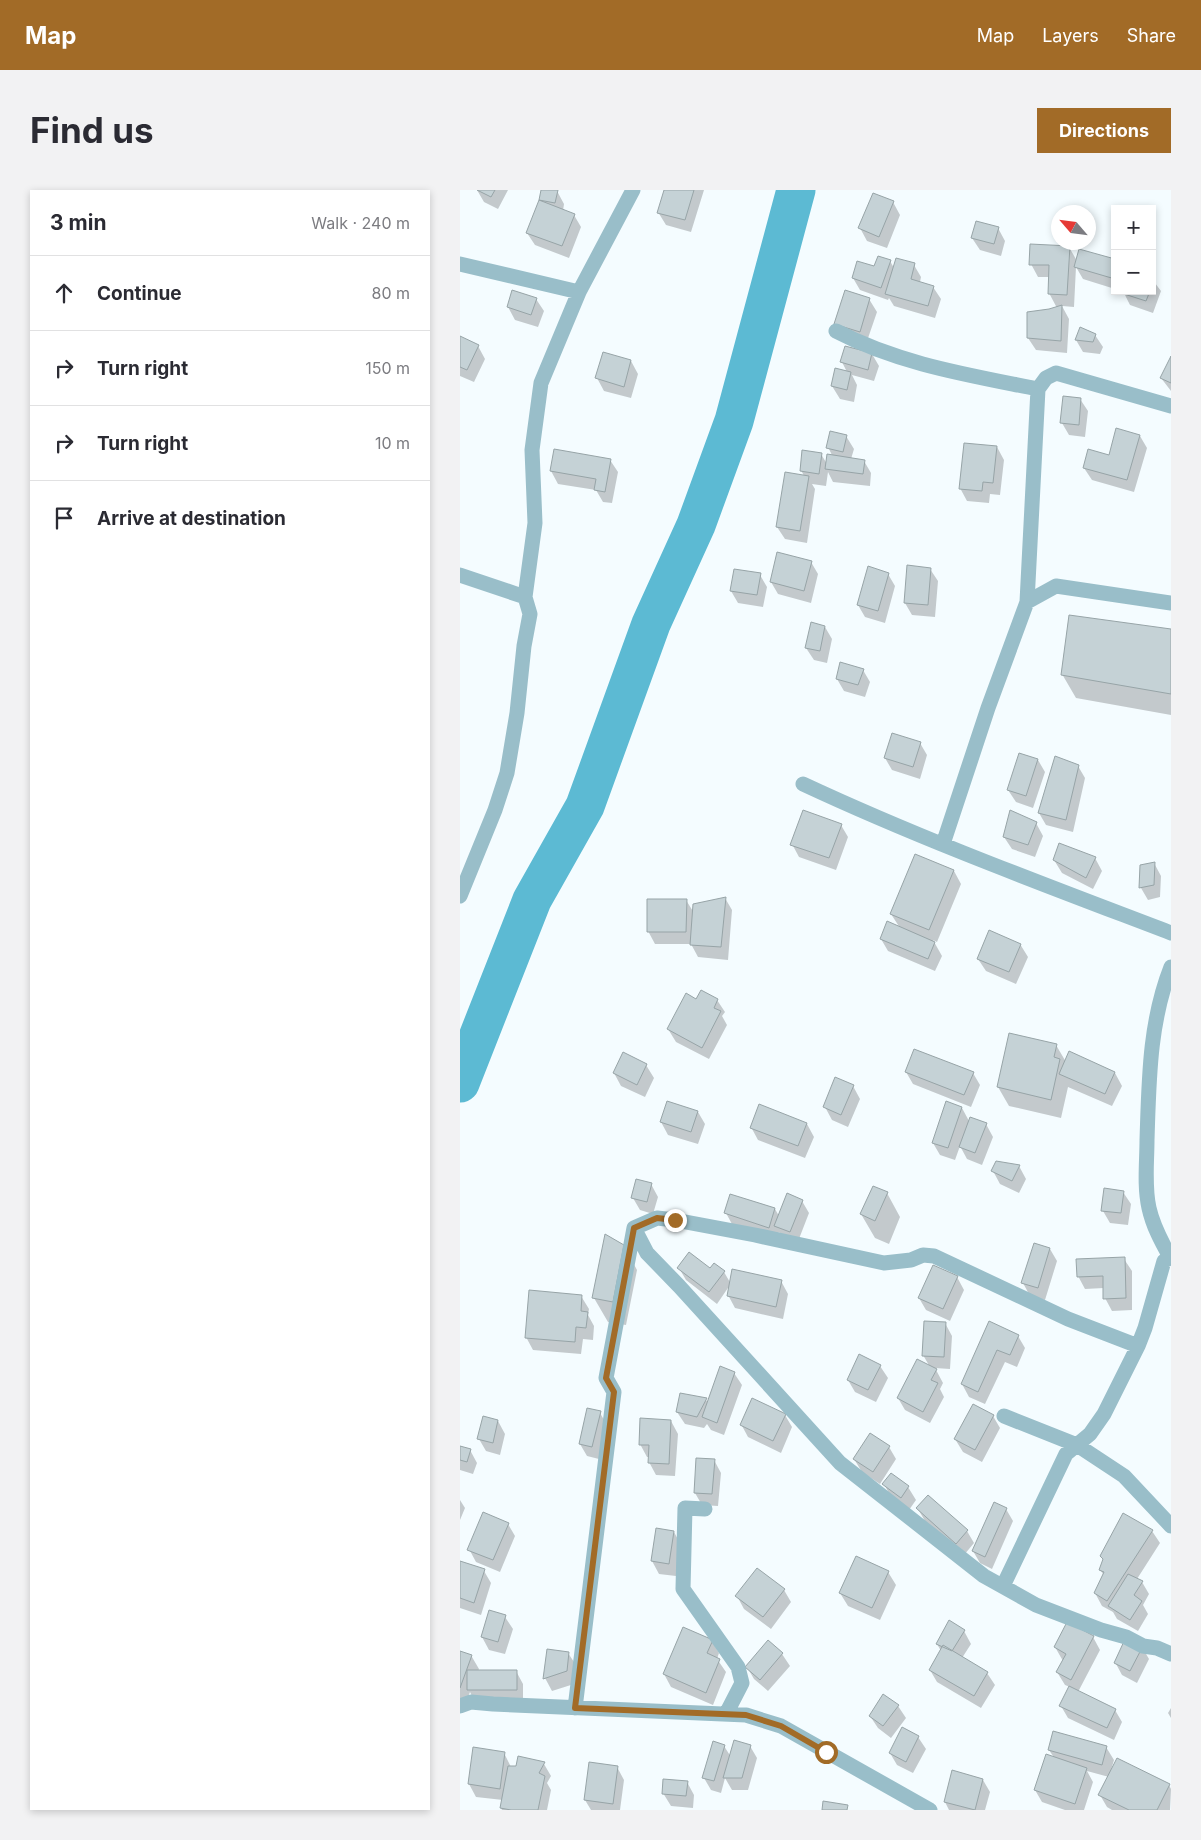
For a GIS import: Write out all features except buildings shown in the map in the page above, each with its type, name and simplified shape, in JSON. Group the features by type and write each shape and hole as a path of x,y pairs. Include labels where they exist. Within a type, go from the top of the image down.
{"street":[{"path":"460,896 495,810 507,773 517,713 524,646 530,614 525,597 535,523 532,450 541,384 578,292 633,190"},
{"path":"460,264 578,292"},
{"path":"836,331 859,343 922,364 1038,389"},
{"path":"943,844 988,708 1028,602 1038,389 1046,378 1056,374 1171,406"},
{"path":"460,575 525,597"},
{"path":"1028,602 1056,586 1171,603"},
{"path":"803,784 943,844 1171,933"},
{"path":"1004,1586 1066,1454 1090,1434 1104,1414 1138,1346 1164,1262 1170,1257 1155,1230 1148,1207 1146,1182 1151,1043 1166,980 1171,967"},
{"path":"634,1228 657,1218 675,1220 755,1235 884,1264 911,1260 923,1256 934,1256 1068,1319 1138,1346"},
{"path":"634,1228 647,1253 840,1463 984,1576 1036,1605 1101,1630 1126,1637 1143,1646 1157,1648 1171,1654"},
{"path":"575,1708 614,1392 606,1378 634,1228"},
{"path":"1004,1416 1077,1445 1124,1476 1171,1526"},
{"path":"705,1509 685,1508 683,1589 738,1667 742,1683 726,1714"},
{"path":"460,1706 471,1702 746,1715 781,1726 930,1810"}],"waterway":[{"path":"460,1083 532,900 585,806 651,624 696,525 734,421 796,190"}],"route":[{"path":"675,1220 657,1218 634,1228 606,1378 614,1392 575,1708 746,1715 781,1726 826,1752"}]}
